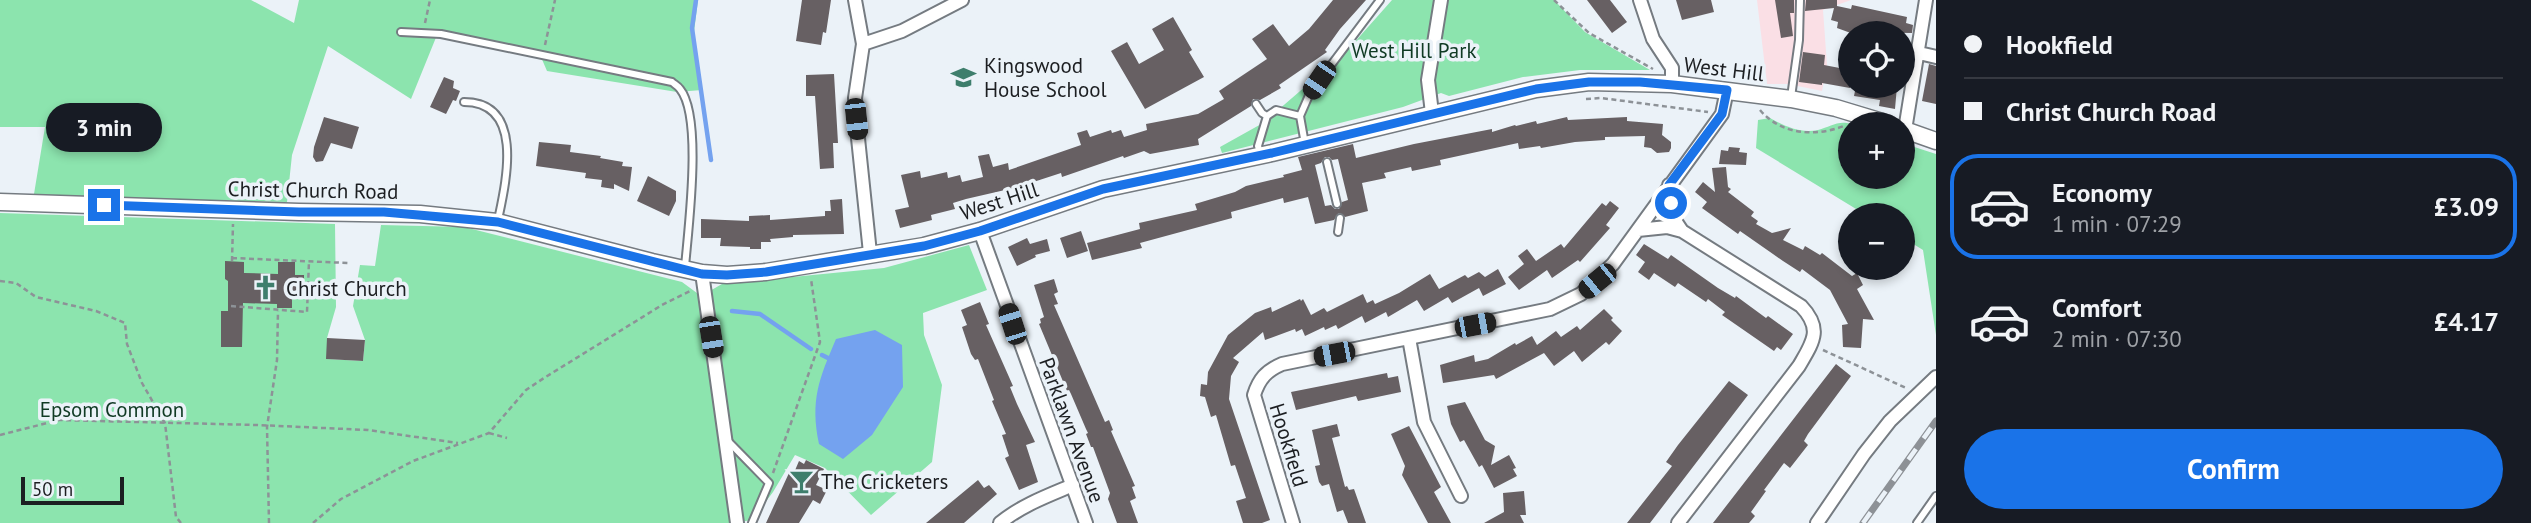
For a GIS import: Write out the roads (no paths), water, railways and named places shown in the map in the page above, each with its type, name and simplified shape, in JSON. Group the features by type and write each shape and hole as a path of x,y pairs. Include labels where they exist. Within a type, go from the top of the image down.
{"main road":[{"name":"West Hill","path":"703,279 766,272 924,246 980,231 1103,189 1317,144 1510,94 1589,82 1672,84 1727,90 1791,99 1849,112"},
{"path":"1915,133 1936,141"},
{"name":"Christ Church Road","path":"0,202 396,212 498,222 685,270 703,279"}],"street":[{"path":"855,0 863,44 855,98 870,253"},
{"path":"863,44 902,31 962,0"},
{"path":"1432,113 1428,80 1441,0"},
{"path":"1640,0 1653,39 1672,68 1672,84"},
{"path":"1907,112 1926,0"},
{"path":"1919,53 1936,57"},
{"name":"Hookfield","path":"1293,523 1254,395 1258,383 1268,370 1282,364 1550,309 1566,303 1597,281 1638,230 1722,114 1727,90"},
{"path":"1669,185 1674,219 1682,231"},
{"path":"1638,230 1667,227 1682,231 1801,306 1809,314 1814,326 1811,345 1798,366 1678,523"},
{"name":"Parklawn Avenue","path":"980,231 1086,523"},
{"path":"703,279 736,523"},
{"path":"1409,338 1424,422 1461,496"},
{"path":"1816,523 1864,454 1891,421 1936,377"},
{"path":"1000,523 1031,503 1073,485"}],"lane":[{"path":"1300,116 1310,93 1328,66 1380,0"},
{"path":"1791,99 1799,40 1800,0"},
{"path":"401,32 442,34 672,82 681,89 691,132 693,177 685,270"},
{"path":"464,102 473,102 490,109 501,119 505,129 505,188 498,222"},
{"path":"1256,104 1267,116"},
{"path":"1261,155 1258,146 1267,116 1276,110 1300,116 1317,144"},
{"path":"1327,162 1337,204"},
{"path":"1338,232 1340,218"},
{"path":"726,440 768,483 752,523"},
{"path":"1917,523 1936,496"}],"water":[{"path":"875,330 902,345 903,387 872,435 843,459 819,444 815,415 818,390 836,339"}],"waterway":[{"path":"696,0 692,28 711,160"},
{"path":"732,311 760,314 811,349"},
{"path":"822,355 828,358"}],"railway":[{"path":"1863,523 1936,421"}],"place":[{"name":"Kingswood House School","path":"964,77"},
{"name":"Christ Church","path":"266,288"},
{"name":"The Cricketers","path":"801,481"}],"park label":[{"name":"West Hill Park","path":"1414,50"},
{"name":"Epsom Common","path":"112,409"}]}
